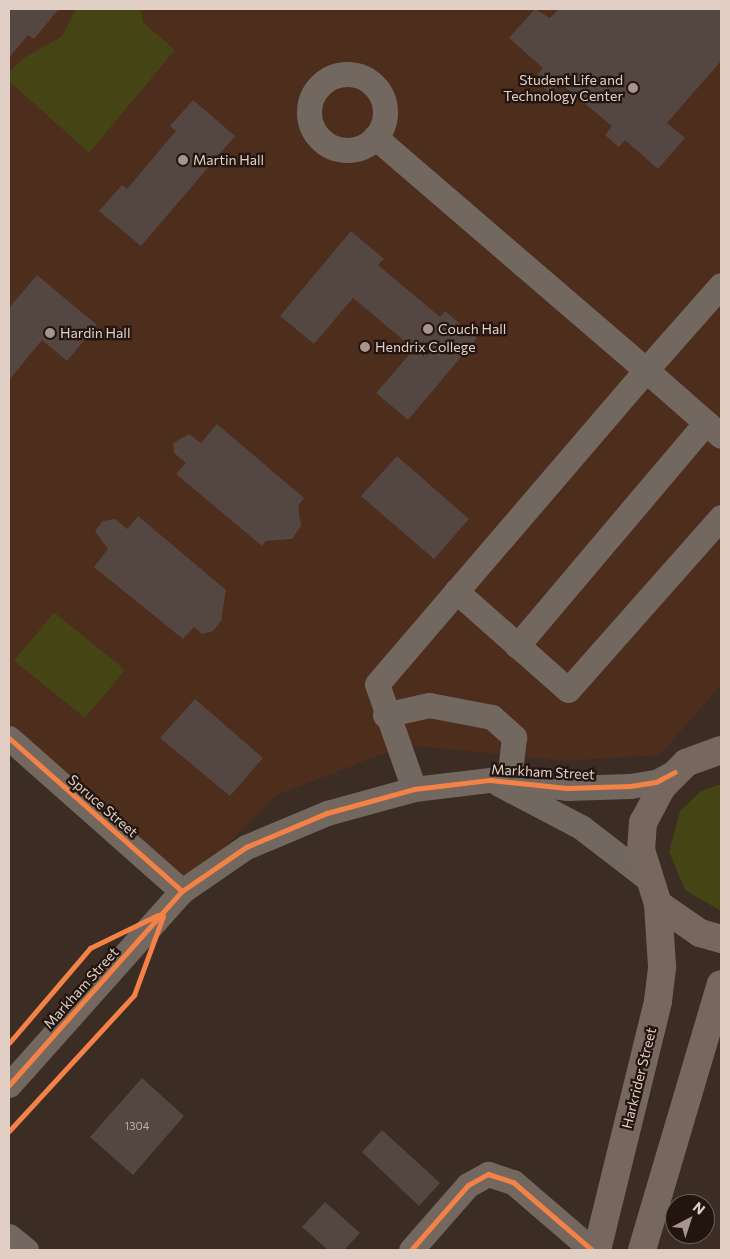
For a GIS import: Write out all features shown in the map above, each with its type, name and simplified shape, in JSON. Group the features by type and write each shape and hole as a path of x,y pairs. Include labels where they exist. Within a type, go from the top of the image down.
{"main road":[{"path":"721,732 710,753 675,772 654,798 643,822 641,850 646,877 658,904 700,933 721,939"},
{"name":"Harkrider Street","path":"597,1250 658,1001 662,966 658,904"},
{"path":"642,1250 721,984"}],"street":[{"path":"375,137 714,429 517,646"},
{"path":"414,789 385,715 377,684 721,285"},
{"path":"456,591 568,690 721,517"},
{"path":"385,715 429,705 492,717 514,737 500,780"},
{"name":"Spruce Street","path":"9,738 182,891"},
{"name":"Markham Street","path":"9,1086 182,891 246,847 326,813 414,789 500,780 567,788 630,786 656,782 675,772"},
{"name":"Markham Street","path":"500,780 581,827 646,877"},
{"path":"411,1250 468,1185 488,1174 512,1182 592,1250"},
{"path":"9,1236 26,1250"}],"shaded area":[{"name":"Hendrix College","path":"9,9 721,9 721,685 660,755 564,761 406,745 275,796 182,891 9,750"},
{"path":"76,9 141,9 143,22 175,50 89,153 9,81 9,72 24,58 62,36"},
{"path":"54,612 125,670 85,718 14,661"},
{"path":"721,784 721,911 685,890 669,852 680,811 701,791"}],"building":[{"path":"9,9 59,9 34,39 28,35 9,58"},
{"name":"Student Life and Technology Center","path":"535,9 550,18 559,9 721,9 721,61 667,123 685,138 658,169 625,140 619,147 605,135 612,126 560,83 551,94 534,79 543,68 509,38"},
{"name":"Martin Hall","path":"193,100 235,136 141,246 99,211 122,185 127,189 176,131 170,126"},
{"name":"Couch Hall","path":"351,231 384,259 378,265 440,317 445,311 477,338 408,420 376,393 414,349 353,298 314,344 280,316"},
{"name":"Hardin Hall","path":"37,275 97,325 67,361 42,340 9,380 9,308"},
{"path":"217,424 304,498 298,506 301,526 292,539 266,541 262,546 176,474 186,463 174,453 173,443 189,434 201,443"},
{"path":"397,456 469,519 434,559 361,496"},
{"path":"138,516 226,590 221,621 213,631 202,634 194,627 183,639 94,567 108,549 95,531 103,521 115,519 127,529"},
{"path":"195,699 263,758 230,796 160,738"},
{"path":"142,1078 184,1116 133,1175 90,1137"},
{"path":"382,1130 440,1183 419,1206 362,1152"},
{"path":"325,1202 360,1233 344,1250 328,1250 302,1227"}],"cycle path":[{"path":"9,738 182,891"},
{"path":"9,1085 182,891 246,847 327,813 414,789 490,780 567,788 630,786 656,782 675,772"},
{"path":"9,1043 90,948 158,915"},
{"path":"9,1131 134,995 163,916"},
{"path":"411,1250 468,1185 488,1174 513,1182 592,1250"}],"place":[{"name":"Student Life and Technology Center","path":"633,88"},
{"name":"Martin Hall","path":"183,160"},
{"name":"Couch Hall","path":"428,329"},
{"name":"Hardin Hall","path":"50,333"},
{"name":"Hendrix College","path":"365,347"}]}
